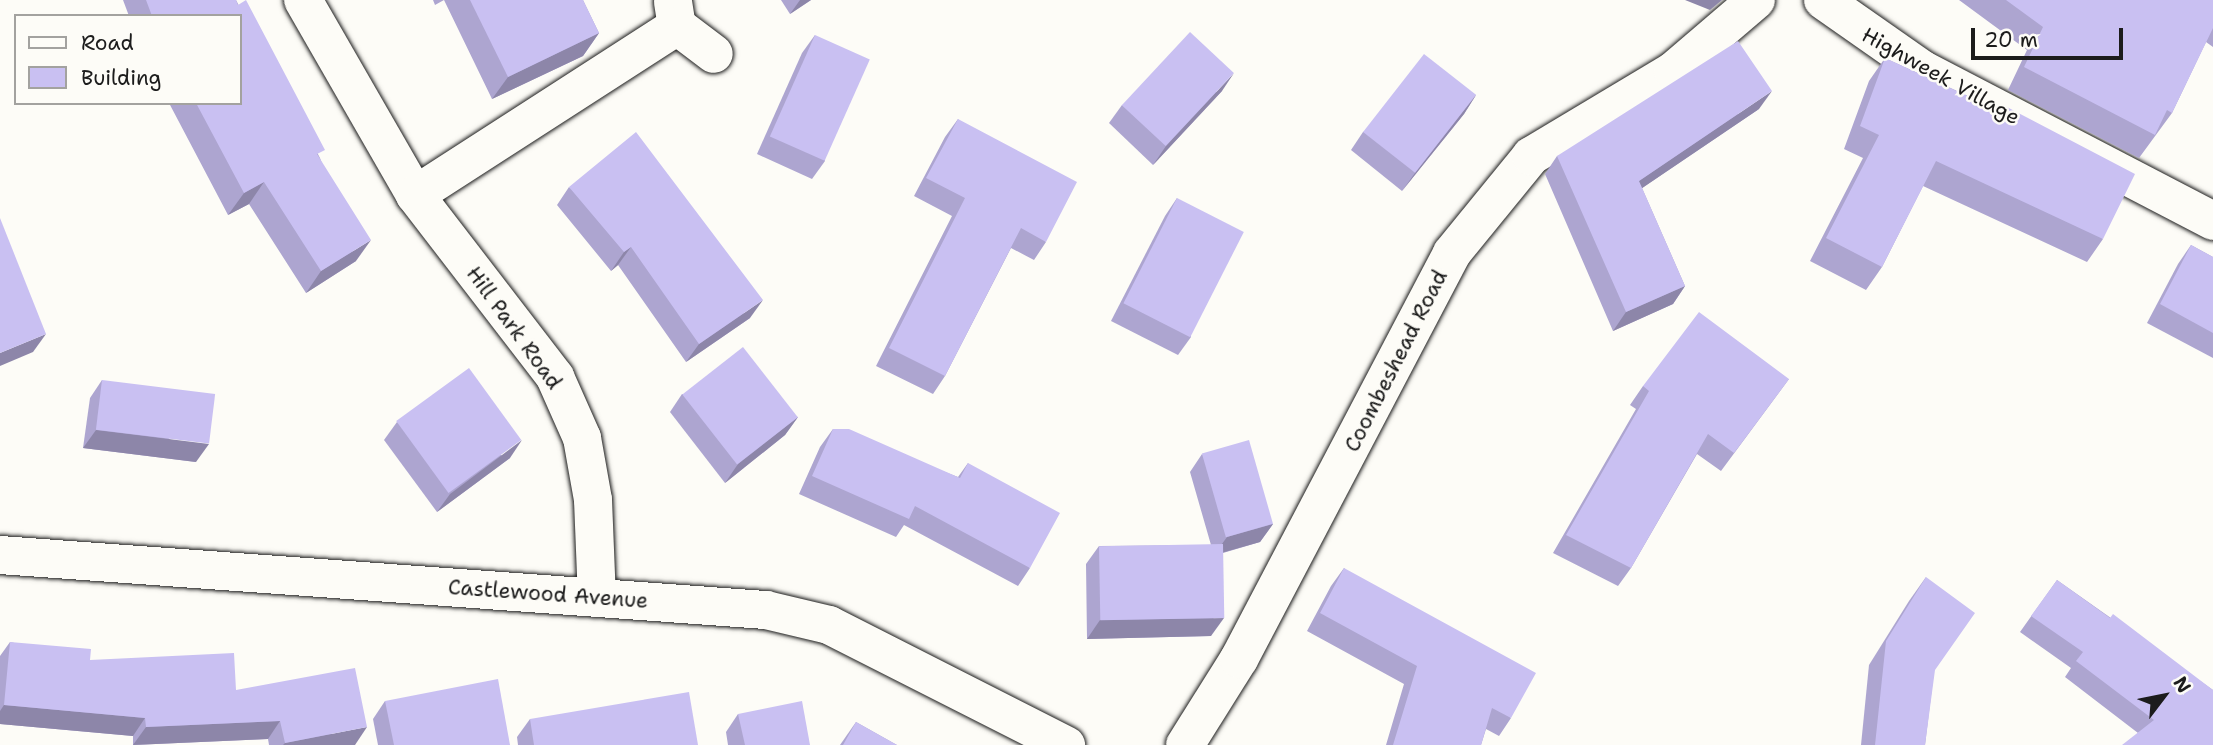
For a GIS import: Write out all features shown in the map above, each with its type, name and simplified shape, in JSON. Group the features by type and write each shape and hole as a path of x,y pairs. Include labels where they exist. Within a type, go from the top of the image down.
{"street":[{"name":"Hill Park Road","path":"303,0 415,195 555,377 582,438 593,500 597,598"},
{"name":"Coombeshead Road","path":"1185,745 1239,659 1452,253 1531,156 1673,71 1756,0"},
{"name":"Highweek Village","path":"1823,0 1923,70 2213,221"},
{"path":"415,195 674,13 714,54"},
{"name":"Castlewood Avenue","path":"0,555 766,610 829,625 1066,745"}],"building":[{"path":"146,0 236,0 238,5 246,0 325,150 317,154 371,240 321,271 264,182 244,193 197,105 242,105 242,14 151,14"},
{"path":"470,0 583,0 599,33 508,77"},
{"path":"2006,0 2213,0 2213,28 2172,113 2167,110 2155,135 2024,67 2043,27"},
{"path":"1190,32 1234,73 1166,146 1122,105"},
{"path":"815,35 870,59 825,161 770,136"},
{"path":"1738,41 1772,91 1639,181 1685,286 1626,312 1557,156"},
{"path":"1424,54 1476,95 1415,173 1363,132"},
{"path":"1885,58 2002,112 2005,106 2135,174 2103,239 1936,161 1882,267 1826,238 1879,135 1860,126"},
{"path":"958,119 1077,182 1046,242 1021,228 945,376 889,348 965,198 926,178"},
{"path":"636,132 763,300 699,344 631,247 624,252 569,187"},
{"path":"1177,198 1244,232 1190,337 1123,303"},
{"path":"0,218 46,334 0,353"},
{"path":"2191,245 2213,257 2213,333 2160,304"},
{"path":"1699,312 1789,379 1734,453 1708,434 1631,568 1566,535 1649,391 1643,386"},
{"path":"743,347 798,417 737,465 682,394"},
{"path":"469,368 521,440 449,493 396,421"},
{"path":"102,380 215,394 209,444 96,430"},
{"path":"833,429 849,429 960,478 968,463 1060,513 1030,568 915,506 909,519 812,476"},
{"path":"1249,440 1273,524 1226,537 1202,454"},
{"path":"1223,544 1224,618 1100,620 1099,546"},
{"path":"1344,568 1536,673 1511,718 1492,708 1481,745 1393,745 1417,666 1320,613"},
{"path":"1926,577 1975,613 1935,670 1925,745 1875,745 1886,641"},
{"path":"2057,580 2110,618 2113,614 2213,690 2213,745 2122,745 2154,720 2076,661 2083,652 2031,616"},
{"path":"10,642 91,649 90,660 234,653 236,690 355,668 367,727 285,743 280,721 146,727 145,718 4,705"},
{"path":"498,679 510,745 394,745 385,701"},
{"path":"689,692 698,745 534,745 530,719"},
{"path":"802,701 810,745 745,745 738,714"},
{"path":"856,722 897,745 843,745"}]}
